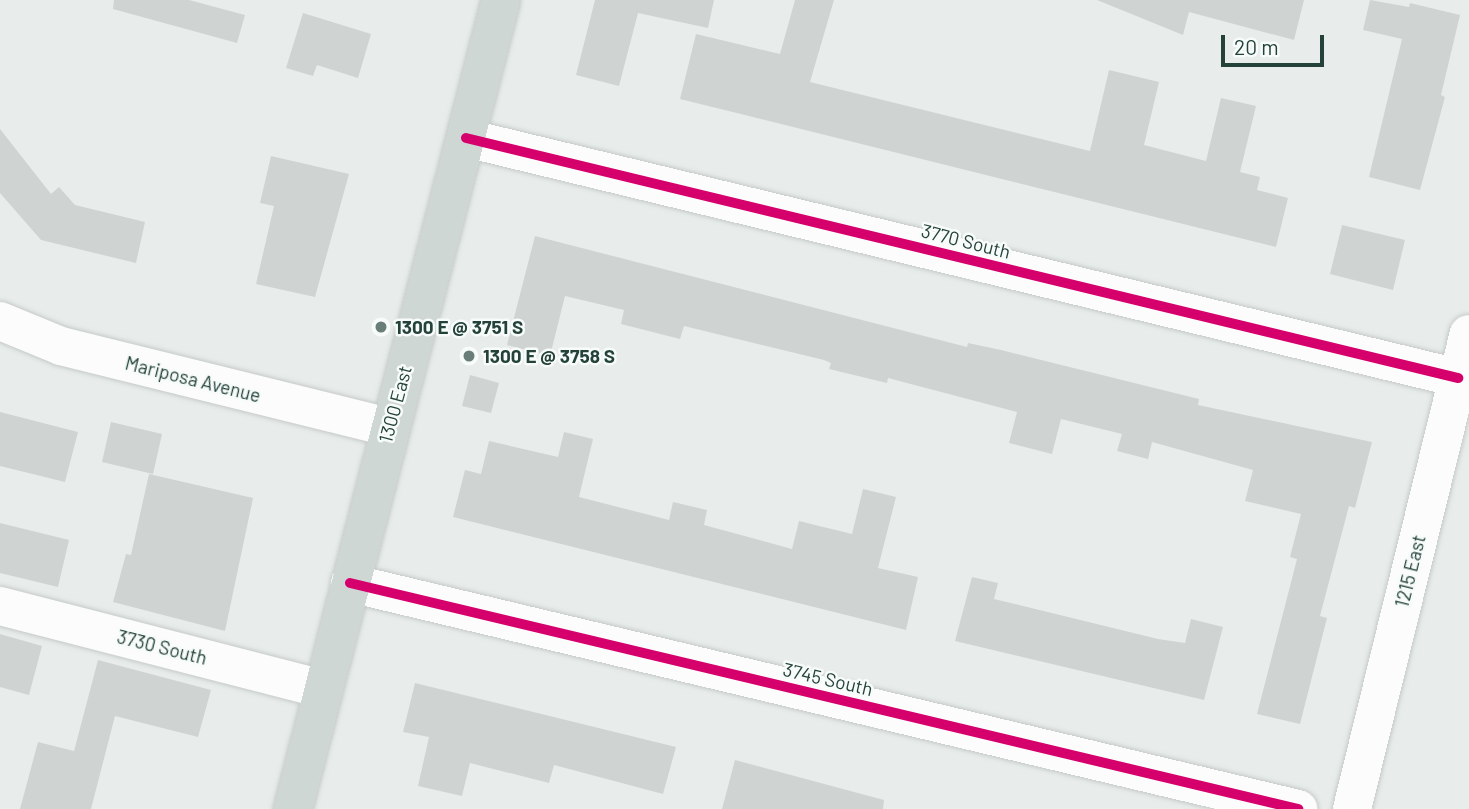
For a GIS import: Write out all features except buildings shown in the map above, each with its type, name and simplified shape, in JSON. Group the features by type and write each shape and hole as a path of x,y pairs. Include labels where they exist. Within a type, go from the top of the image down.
{"main road":[{"name":"1300 East","path":"293,809 388,427 501,0"}],"street":[{"name":"3770 South","path":"466,138 1458,378"},
{"name":"Mariposa Avenue","path":"0,321 61,346 388,427"},
{"name":"1215 East","path":"1352,809 1469,334"},
{"name":"3745 South","path":"350,583 1298,809"},
{"name":"3730 South","path":"0,606 324,689"}],"cycle path":[{"path":"466,138 1458,378"},
{"path":"350,583 1298,809"}],"place":[{"name":"1300 E @ 3751 S","path":"381,327"},
{"name":"1300 E @ 3758 S","path":"469,356"}]}
